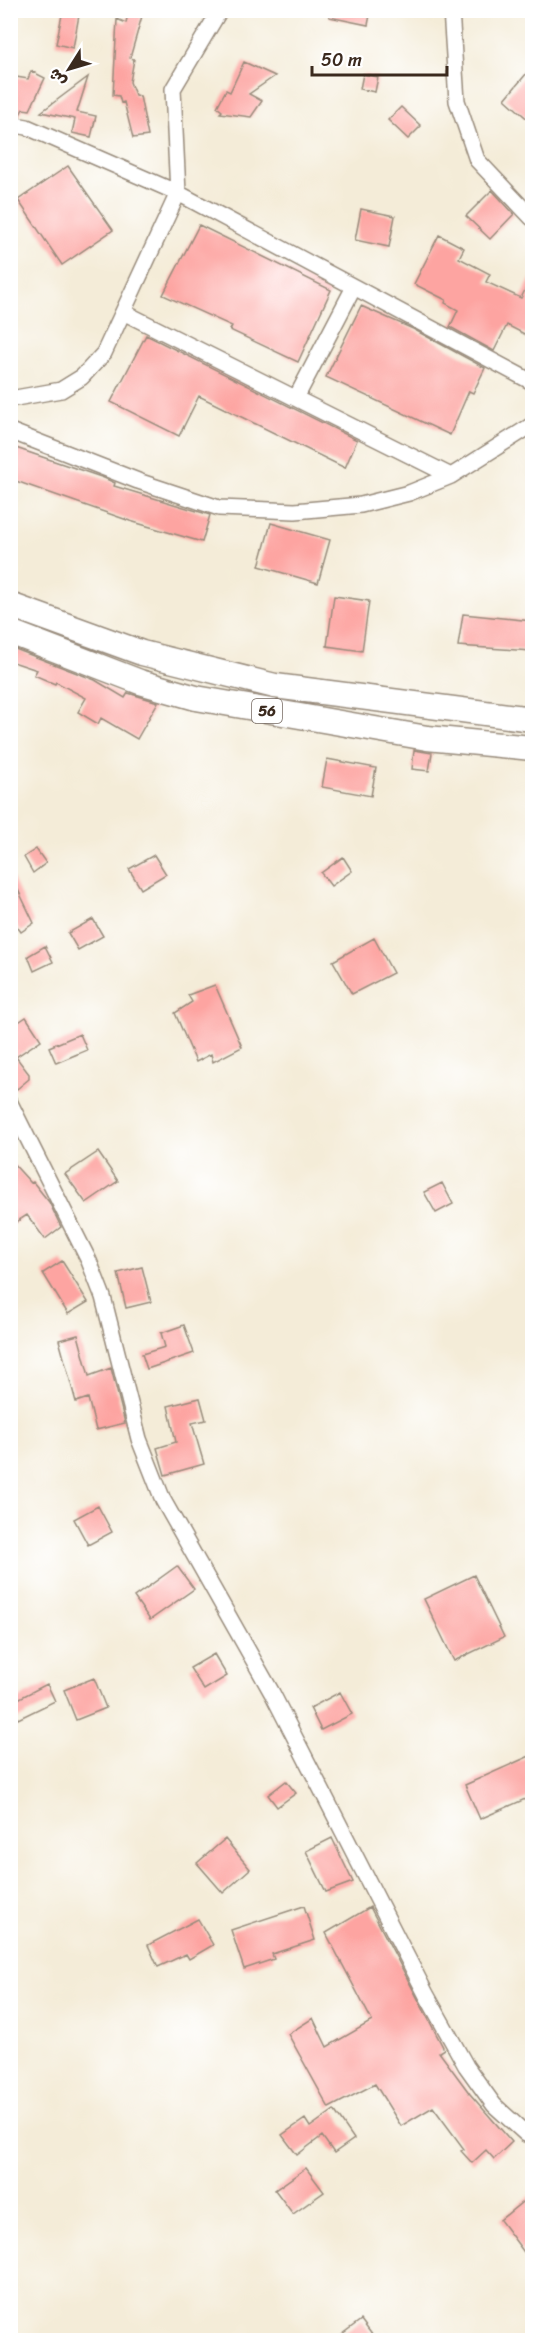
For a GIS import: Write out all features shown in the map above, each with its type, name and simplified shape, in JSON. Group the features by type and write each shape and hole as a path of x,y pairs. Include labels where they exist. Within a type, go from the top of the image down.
{"main road":[{"name":"56","path":"10,605 142,653 274,686 532,719"},
{"name":"56","path":"10,632 140,682 196,698 427,738 532,748"}],"street":[{"path":"10,399 62,390 82,377 104,353 178,193 173,89 220,10"},
{"path":"451,10 457,101 477,160 532,218"},
{"path":"10,124 27,127 178,193 532,382"},
{"path":"296,398 354,287"},
{"path":"123,312 451,476"},
{"path":"10,431 138,481 219,508 295,511 361,505 409,493 451,476 532,425"},
{"path":"10,1104 93,1270 103,1297 139,1439 173,1521 272,1694 421,1984 466,2066 494,2105 526,2134 532,2135"}],"building":[{"path":"63,10 80,10 73,48 56,44"},
{"path":"330,10 371,10 368,25 329,17"},
{"path":"128,13 142,16 130,58 134,59 130,82 135,95 140,96 148,136 133,138 124,102 121,103 119,96 113,95 117,19 126,23"},
{"path":"244,62 275,76 249,94 262,101 251,117 220,113 222,111 217,107 226,90 230,92"},
{"path":"532,67 532,123 505,99"},
{"path":"31,71 45,78 30,110 23,109 19,116 10,114 10,76 28,79"},
{"path":"363,74 378,77 375,92 360,89"},
{"path":"88,77 77,112 96,116 91,137 72,133 75,119 41,112"},
{"path":"401,107 421,126 408,139 388,120"},
{"path":"68,166 113,230 62,265 18,200"},
{"path":"492,190 514,214 490,239 466,216"},
{"path":"361,209 395,216 389,247 355,240"},
{"path":"199,225 331,290 298,362 230,330 232,326 163,295"},
{"path":"439,235 464,248 459,258 490,274 486,282 521,298 532,276 532,338 507,325 494,351 450,327 458,310 445,303 446,300 414,284"},
{"path":"361,306 413,329 485,368 473,393 469,391 450,435 326,377"},
{"path":"146,335 357,440 345,468 199,396 179,436 111,402"},
{"path":"10,446 104,478 115,483 114,486 210,515 202,542 130,521 10,479"},
{"path":"271,523 330,540 318,583 259,566"},
{"path":"334,596 369,601 362,651 327,646"},
{"path":"463,614 532,621 532,651 458,646"},
{"path":"10,647 95,680 125,698 128,693 158,702 137,739 101,718 98,724 78,712 86,698 56,682 55,684 34,675 37,670 10,661"},
{"path":"414,750 432,753 429,771 412,769"},
{"path":"327,759 376,768 371,796 322,787"},
{"path":"36,849 46,863 33,873 24,857"},
{"path":"154,855 166,874 141,889 129,869"},
{"path":"343,857 352,871 331,886 321,873"},
{"path":"10,873 34,923 21,932 10,917"},
{"path":"93,919 103,936 78,950 68,933"},
{"path":"374,938 393,973 352,994 333,961"},
{"path":"45,946 53,962 34,971 28,956"},
{"path":"215,985 242,1047 213,1062 211,1054 196,1062 175,1013 192,1002 188,995"},
{"path":"26,1017 41,1040 16,1057 29,1074 29,1079 17,1089 10,1080 10,1028"},
{"path":"80,1034 87,1050 56,1063 49,1047"},
{"path":"98,1152 118,1181 86,1203 65,1174"},
{"path":"10,1160 31,1183 33,1182 49,1202 61,1227 45,1239 27,1215 10,1226"},
{"path":"442,1183 453,1204 436,1213 424,1192"},
{"path":"62,1261 88,1302 68,1314 43,1273"},
{"path":"142,1267 151,1302 126,1308 118,1273"},
{"path":"184,1325 194,1353 147,1369 142,1354 165,1347 161,1333"},
{"path":"78,1335 89,1376 111,1368 125,1423 96,1430 88,1398 76,1402 59,1340"},
{"path":"200,1398 206,1420 192,1423 204,1464 165,1475 157,1448 176,1442 168,1406"},
{"path":"98,1506 112,1532 88,1545 74,1519"},
{"path":"177,1566 194,1589 150,1620 134,1597"},
{"path":"474,1575 504,1637 454,1661 424,1599"},
{"path":"214,1654 227,1676 204,1690 190,1668"},
{"path":"94,1678 106,1708 76,1720 64,1690"},
{"path":"47,1684 55,1701 18,1719 10,1703"},
{"path":"340,1692 352,1714 321,1730 310,1708"},
{"path":"532,1755 532,1796 480,1819 465,1785"},
{"path":"286,1781 296,1793 277,1807 268,1795"},
{"path":"332,1838 353,1882 326,1892 306,1851"},
{"path":"225,1839 250,1869 223,1893 197,1863"},
{"path":"304,1906 315,1940 272,1954 274,1959 244,1969 231,1930"},
{"path":"370,1907 444,2049 439,2052 470,2094 512,2142 494,2159 486,2150 472,2163 461,2151 464,2149 433,2107 401,2126 375,2084 329,2108 288,2034 313,2018 327,2047 372,2021 326,1933"},
{"path":"198,1919 213,1945 189,1959 186,1954 158,1967 148,1945"},
{"path":"334,2110 354,2139 334,2153 322,2136 297,2155 282,2135 305,2119 310,2127"},
{"path":"306,2168 324,2192 293,2214 275,2190"},
{"path":"532,2194 532,2263 500,2220"},
{"path":"361,2320 376,2340 334,2340"}]}
